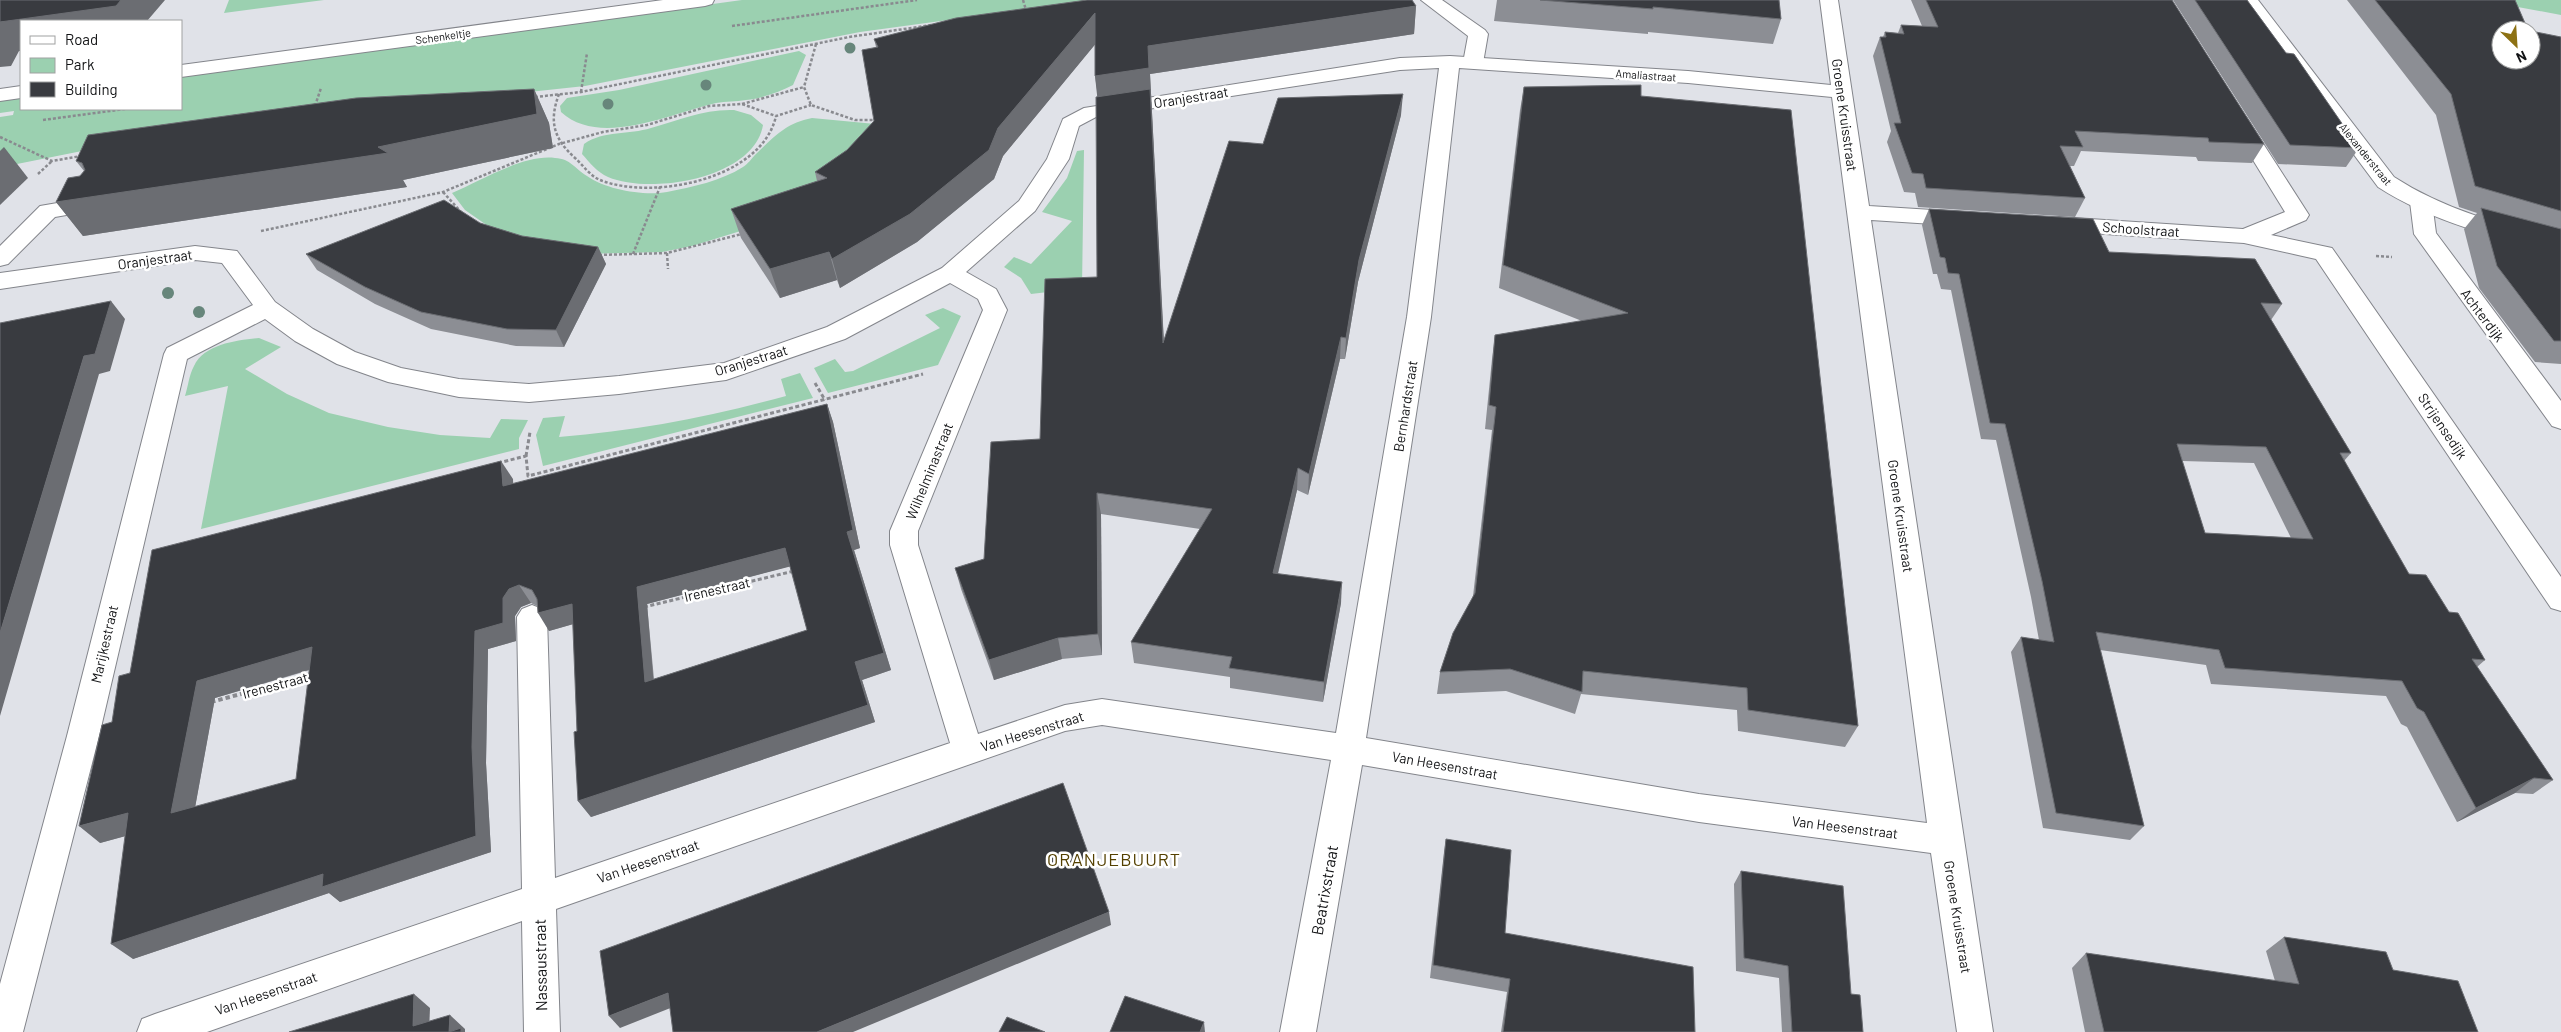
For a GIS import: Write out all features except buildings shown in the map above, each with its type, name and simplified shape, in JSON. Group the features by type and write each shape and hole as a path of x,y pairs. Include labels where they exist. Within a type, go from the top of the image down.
{"street":[{"name":"Schenkeltje","path":"182,71 705,0"},
{"name":"Bernhardstraat","path":"1349,749 1461,63 1478,34 1430,0"},
{"name":"Groene Kruisstraat","path":"1829,0 1946,840 1976,1032"},
{"name":"Alexanderstraat","path":"2248,0 2386,182 2421,202 2477,224 2561,246"},
{"name":"Amaliastraat","path":"1461,63 1688,78 1842,92"},
{"name":"Oranjestraat","path":"0,281 195,253 229,256 267,308 304,335 346,358 396,376 459,388 548,392 726,371 836,333 950,273 1027,206 1058,159 1070,123 1091,112 1400,64 1461,63"},
{"path":"0,95 20,92"},
{"name":"Schoolstraat","path":"2230,107 2298,214 2281,224 2244,236"},
{"name":"Achterdijk","path":"2421,202 2425,234 2561,420"},
{"path":"0,259 48,211 98,203"},
{"path":"1858,212 1987,220"},
{"name":"Schoolstraat","path":"2036,223 2244,236 2324,253"},
{"name":"Strijensedijk","path":"2324,253 2561,600"},
{"name":"Wilhelminastraat","path":"950,273 988,294 995,310 904,531 904,545 968,751"},
{"name":"Marijkestraat","path":"5,1032 83,736 176,354 267,308"},
{"path":"532,617 539,898"},
{"name":"Van Heesenstraat","path":"155,1032 1064,718 1102,712 1349,749 1699,808 1946,840"},
{"name":"Beatrixstraat","path":"1298,1032 1349,749"},
{"name":"Nassaustraat","path":"539,898 542,1032"}],"path":[{"path":"1023,0 1026,10 1035,9"},
{"path":"530,97 581,92 816,44 937,24"},
{"path":"811,105 804,87 816,44"},
{"path":"581,92 588,46"},
{"path":"313,113 323,81"},
{"path":"229,256 260,231 443,192 559,144 603,132 647,125 710,106 742,104 804,87"},
{"path":"559,94 554,107 553,131 559,144 599,180 635,187 660,187 686,182 733,167 750,155 772,131 776,116"},
{"path":"742,104 776,116 811,105 855,120 882,120"},
{"path":"38,121 118,110"},
{"path":"0,137 52,161 90,155"},
{"path":"633,254 660,187"},
{"path":"443,192 463,214"},
{"path":"595,255 667,253 744,233"},
{"path":"667,253 668,269"},
{"path":"2368,256 2398,257"},
{"path":"528,476 974,360"},
{"path":"497,463 526,456 528,485"},
{"name":"Irenestraat","path":"638,609 799,570"},
{"name":"Irenestraat","path":"207,703 322,673"}],"green space":[{"path":"229,0 324,0 224,13"},
{"path":"742,0 1094,0 860,32 585,86 331,113 87,150 17,164 0,163 0,117 13,115 14,111 0,113 0,101 20,98 20,110 182,110 182,77"},
{"path":"2480,0 2561,0 2561,15"},
{"path":"799,51 806,55 793,85 759,98 716,103 658,120 616,128 595,127 577,122 561,112 560,106 567,98 619,90"},
{"path":"734,110 751,115 763,125 755,143 741,158 721,170 698,178 673,183 649,184 626,182 604,175 582,154 584,144 600,137 643,130 702,113"},
{"path":"812,118 886,125 874,143 760,225 692,246 662,252 582,254 498,233 465,210 452,193 516,164 543,158 565,160 595,181 626,191 658,193 677,190 706,183 734,172 747,164 781,131 795,123"},
{"path":"1084,150 1082,288 1031,294 1021,278 1004,267 1014,257 1031,264 1072,221 1042,212 1067,178 1077,151"},
{"path":"943,308 961,316 938,365 828,393 814,368 835,359 845,372 853,371 940,328 925,315"},
{"path":"259,338 281,347 245,369 287,394 329,413 388,427 440,435 490,438 501,419 528,420 519,438 519,449 201,529 228,386 185,396 191,373 199,359 213,348 222,344"},
{"path":"800,373 813,398 543,466 536,435 543,418 565,416 559,437 617,431 673,422 786,396 781,379"}],"district":[{"name":"ORANJEBUURT","path":"1114,859"}]}
